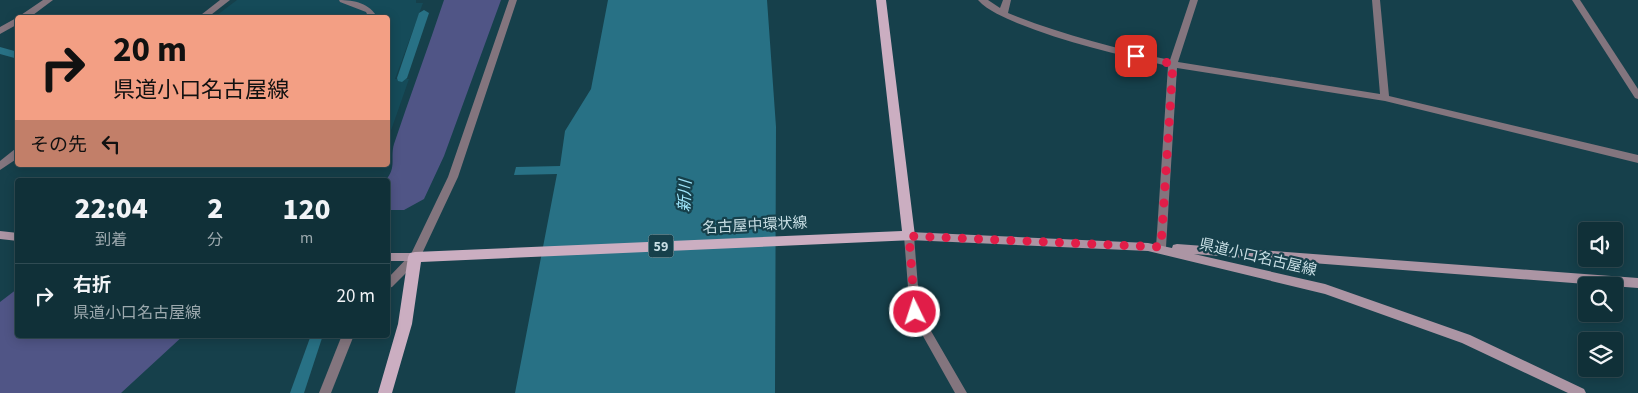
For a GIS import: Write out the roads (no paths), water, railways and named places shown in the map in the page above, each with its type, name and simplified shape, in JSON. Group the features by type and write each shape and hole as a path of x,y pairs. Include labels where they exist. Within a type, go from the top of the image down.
{"main road":[{"path":"881,0 909,236"},
{"path":"0,235 15,238"},
{"name":"名古屋中環状線","path":"415,257 867,236 909,236"},
{"name":"県道小口名古屋線","path":"909,236 1148,247 1325,288 1466,339 1580,393"},
{"path":"1148,247 1638,283"},
{"path":"385,393 405,324 415,257 390,257"}],"street":[{"path":"26,15 49,0"},
{"path":"205,15 226,0"},
{"path":"342,0 369,10 372,15"},
{"path":"390,282 415,257 453,176 513,0"},
{"path":"982,0 1003,14 1037,28 1098,47 1173,64 1386,98 1638,159"},
{"path":"1003,14 1007,0"},
{"path":"1161,247 1173,64 1194,0"},
{"path":"1376,0 1386,98"},
{"path":"1576,0 1638,96"},
{"path":"0,31 15,22"},
{"path":"0,166 15,154"},
{"path":"909,236 915,312 961,393"},
{"path":"325,393 347,338"}],"water":[{"name":"新川","path":"608,0 767,0 776,127 775,393 515,393 557,174 514,175 516,167 560,166 565,131 591,89"}],"waterway":[{"path":"402,78 424,13"},
{"path":"0,50 15,55"},
{"path":"297,393 316,338"}]}
